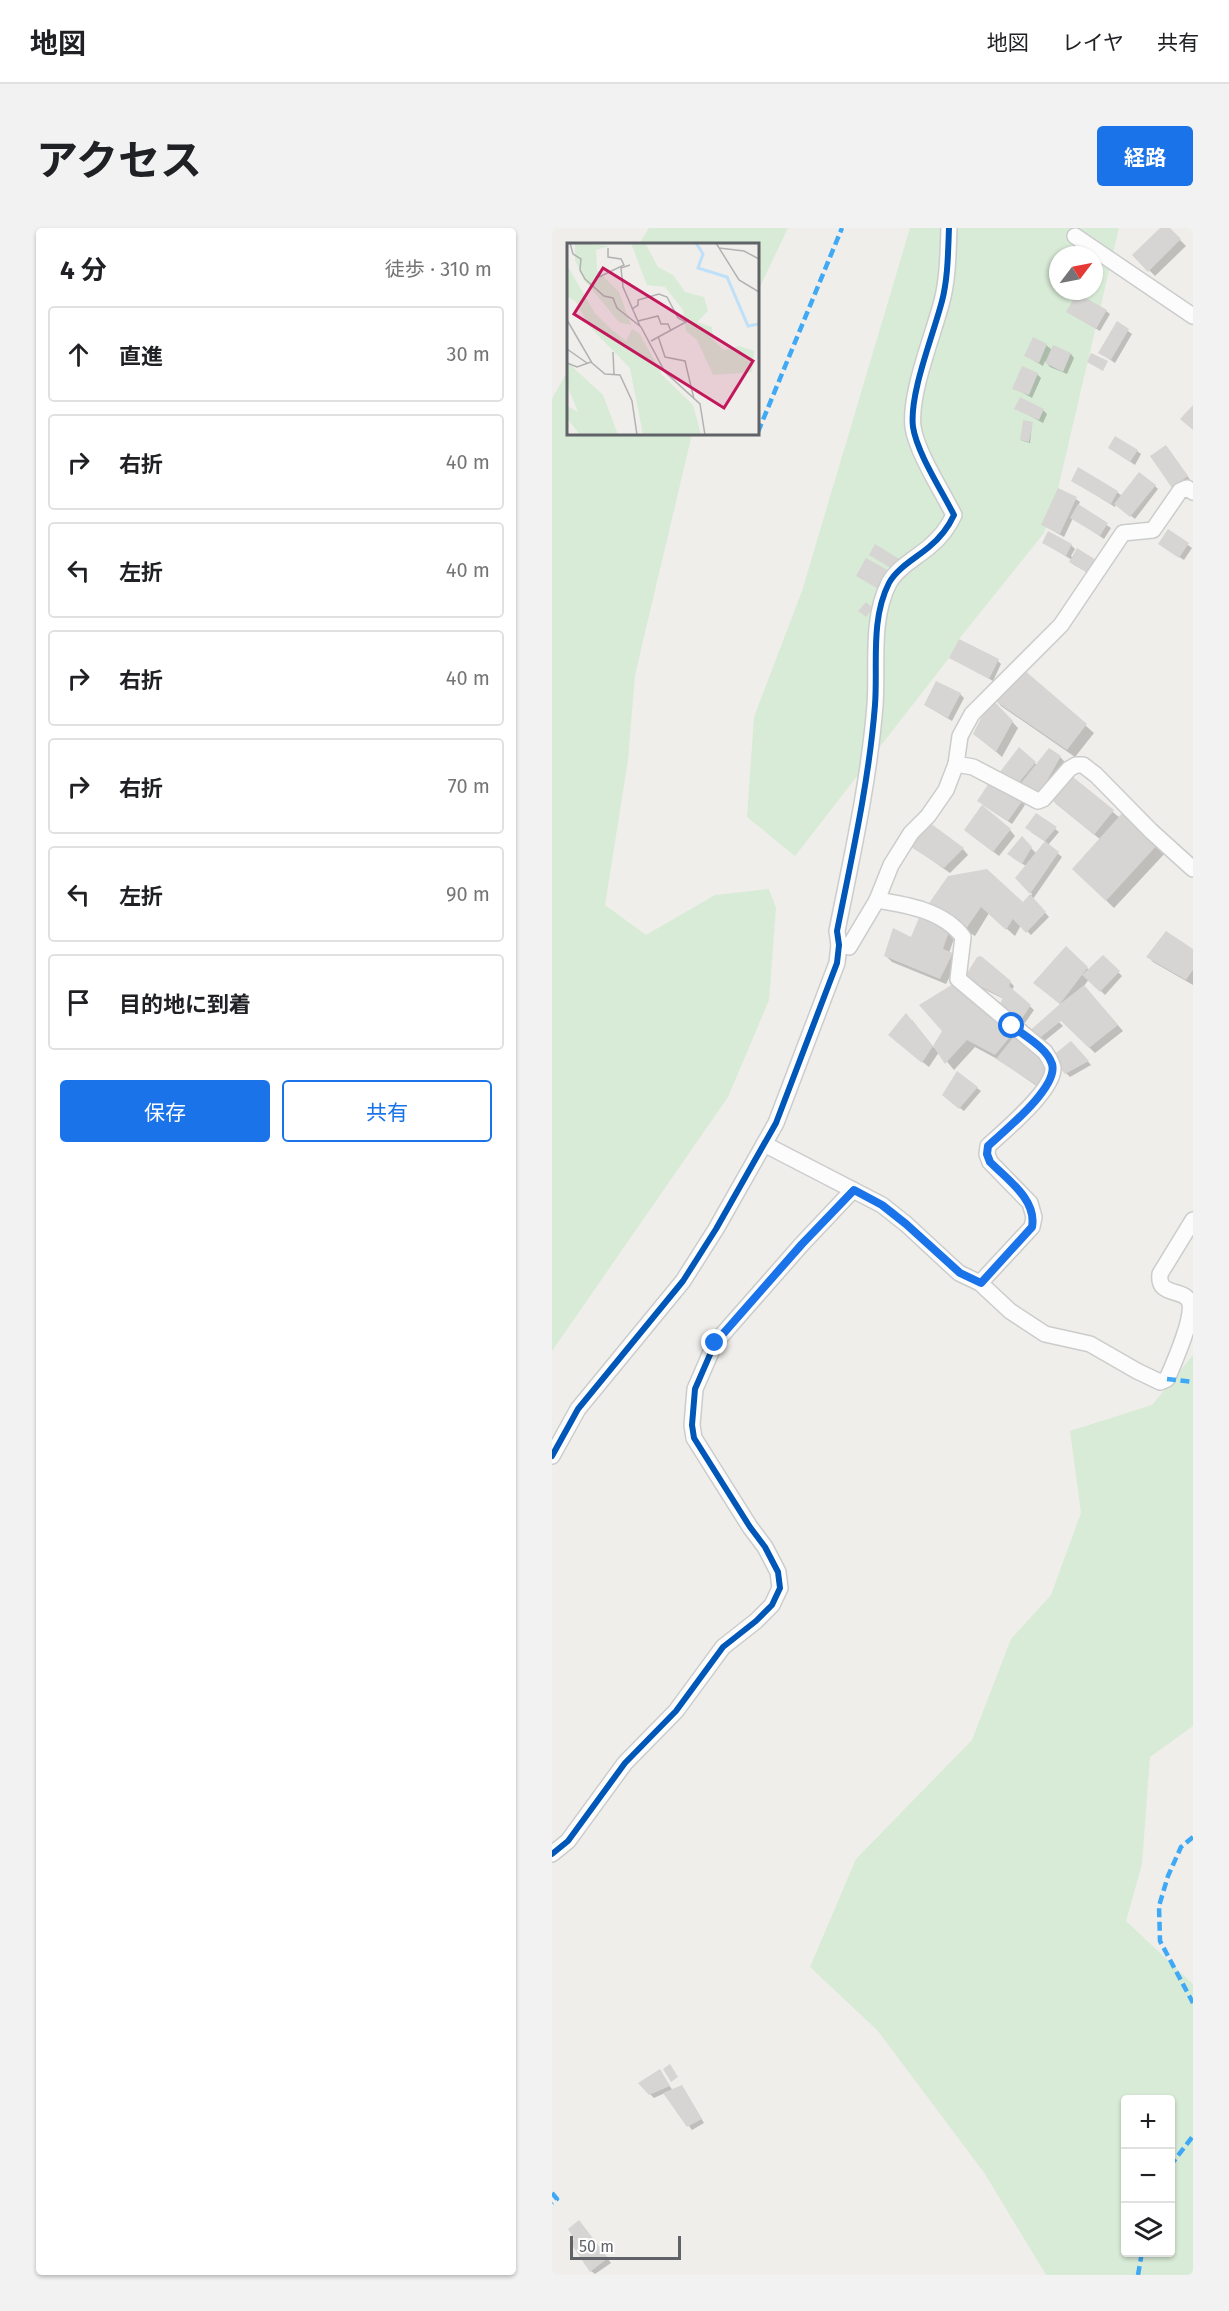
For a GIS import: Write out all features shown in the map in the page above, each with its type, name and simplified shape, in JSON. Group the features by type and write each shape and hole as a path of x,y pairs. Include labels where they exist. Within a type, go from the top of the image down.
{"street":[{"path":"552,1456 578,1409 683,1281 716,1229 776,1123 837,963 839,945 837,931 859,828 875,706 879,610 889,582 947,530 954,515 926,462 913,429 913,404 942,299 949,228"},
{"path":"1076,236 1193,316"},
{"path":"839,945 849,947 877,900 891,864 911,833 928,816 946,790 956,764 960,736 972,714 1061,625 1123,533 1153,530 1180,491 1187,488 1193,492"},
{"path":"956,764 973,768 1038,801 1043,799 1069,769 1076,765 1083,765 1193,869"},
{"path":"877,900 918,907 956,927 963,937 958,979 1045,1052 1053,1066 1052,1076 1036,1100 988,1146 987,1154 990,1162 1030,1203 1034,1217 1032,1227 981,1283"},
{"path":"764,1144 882,1205 960,1273 981,1283 1010,1311 1045,1334 1090,1344 1160,1382 1167,1379 1186,1334 1191,1305 1187,1298 1163,1288 1159,1281 1160,1274 1193,1220"},
{"path":"552,1854 568,1841 625,1763 676,1711 723,1647 772,1605 780,1588 778,1572 765,1547 694,1438 692,1425 694,1389 715,1343 802,1244 854,1190"}],"green space":[{"path":"649,228 788,228 759,289 759,243 640,243"},
{"path":"910,228 1119,228 1103,296 1103,246 1049,246 1049,300 1102,300 1056,497 1044,533 959,639 949,658 795,856 747,817 754,717 802,591"},
{"path":"567,372 567,435 692,435 635,675 628,760 605,905 646,935 715,895 769,889 776,908 769,1000 728,1097 552,1351 552,399"},
{"path":"1193,1355 1193,1726 1150,1757 1142,1864 1126,1921 1193,1984 1193,2275 1046,2275 985,2174 878,2031 810,1967 856,1859 972,1740 1011,1639 1051,1595 1081,1513 1070,1431 1152,1405"}],"building":[{"path":"1160,228 1170,228 1181,239 1148,272 1132,255"},
{"path":"1073,300 1089,300 1107,310 1096,329 1066,312"},
{"path":"1117,321 1129,329 1111,360 1098,353"},
{"path":"1033,337 1047,344 1039,363 1024,356"},
{"path":"1053,345 1071,353 1063,372 1045,363"},
{"path":"1091,353 1108,361 1103,371 1087,362"},
{"path":"1022,366 1038,373 1029,395 1012,389"},
{"path":"1020,397 1044,409 1039,420 1014,409"},
{"path":"1193,405 1193,430 1180,419"},
{"path":"1023,420 1033,422 1029,442 1020,440"},
{"path":"1115,436 1138,450 1130,462 1108,448"},
{"path":"1166,445 1188,476 1172,488 1150,456"},
{"path":"1078,467 1118,491 1111,504 1071,481"},
{"path":"1139,472 1156,485 1130,517 1114,504"},
{"path":"1058,488 1077,497 1060,534 1041,525"},
{"path":"1078,504 1108,523 1100,536 1070,518"},
{"path":"1168,529 1189,543 1179,558 1158,544"},
{"path":"1048,531 1072,544 1066,556 1042,543"},
{"path":"875,544 901,560 894,570 869,555"},
{"path":"1077,548 1096,560 1088,573 1069,562"},
{"path":"866,558 891,572 880,590 856,576"},
{"path":"866,602 873,608 866,617 858,611"},
{"path":"959,639 999,659 989,679 949,658"},
{"path":"1023,669 1087,724 1067,750 991,698"},
{"path":"936,681 961,693 948,718 924,705"},
{"path":"991,698 1013,721 996,752 973,734"},
{"path":"1019,747 1036,762 1016,786 1000,772"},
{"path":"1049,748 1061,756 1039,795 1021,783"},
{"path":"1068,773 1114,810 1094,835 1048,797"},
{"path":"991,780 1023,800 1008,821 977,801"},
{"path":"982,805 1011,829 993,852 964,830"},
{"path":"1125,810 1160,842 1106,901 1072,869"},
{"path":"1036,813 1057,827 1045,841 1025,828"},
{"path":"930,823 964,848 944,868 911,847"},
{"path":"1022,836 1032,847 1022,864 1007,854"},
{"path":"1045,841 1059,852 1030,894 1015,878"},
{"path":"987,869 1023,902 1030,894 1046,912 1026,933 1013,919 1006,930 981,907 966,929 927,906 948,876"},
{"path":"921,913 951,926 943,949 953,953 940,979 884,956 893,928 911,937"},
{"path":"1166,931 1193,949 1193,970 1186,980 1146,957"},
{"path":"1066,946 1088,967 1060,1004 1033,983"},
{"path":"1103,955 1120,971 1100,992 1082,975"},
{"path":"981,956 1011,981 1009,986 1031,1005 1021,1020 997,1009 1003,998 964,978 977,957"},
{"path":"958,981 1015,1031 995,1055 967,1040 945,1064 933,1046 942,1031 919,1005"},
{"path":"1084,985 1118,1025 1089,1048 1061,1021 1036,1041 1026,1034"},
{"path":"906,1013 933,1046 922,1063 888,1035"},
{"path":"1016,1034 1048,1062 1038,1086 996,1059"},
{"path":"1071,1041 1089,1061 1065,1074 1051,1057"},
{"path":"957,1071 978,1087 959,1109 942,1095"},
{"path":"670,2064 678,2077 671,2082 663,2069"},
{"path":"660,2069 670,2086 649,2095 638,2083"},
{"path":"682,2085 702,2119 687,2127 663,2093"},
{"path":"579,2220 608,2258 590,2272 570,2242 574,2239 568,2229"}],"marked path":[{"path":"759,430 842,228"},
{"path":"1167,1379 1193,1382"},
{"path":"1193,1837 1181,1847 1168,1876 1159,1906 1160,1941 1193,2003"},
{"path":"1175,2159 1193,2136"},
{"path":"552,2193 557,2199 552,2203"},
{"path":"1138,2275 1141,2257"}],"cycle path":[{"path":"552,1456 578,1409 683,1281 716,1229 776,1123 837,963 839,945 837,931 869,762 875,705 879,612 892,578 937,540 954,515 930,472 919,448 913,427 918,382 944,292 949,228"},
{"path":"552,1854 568,1841 625,1763 676,1711 723,1647 772,1605 780,1588 778,1572 765,1547 694,1438 692,1425 695,1389 715,1343 853,1190"}],"route":[{"path":"715,1343 802,1244 854,1190 882,1205 960,1273 981,1283 1032,1227 1034,1217 1030,1203 990,1162 987,1154 988,1146 1036,1100 1052,1076 1053,1066 1045,1052 1012,1026"}]}
